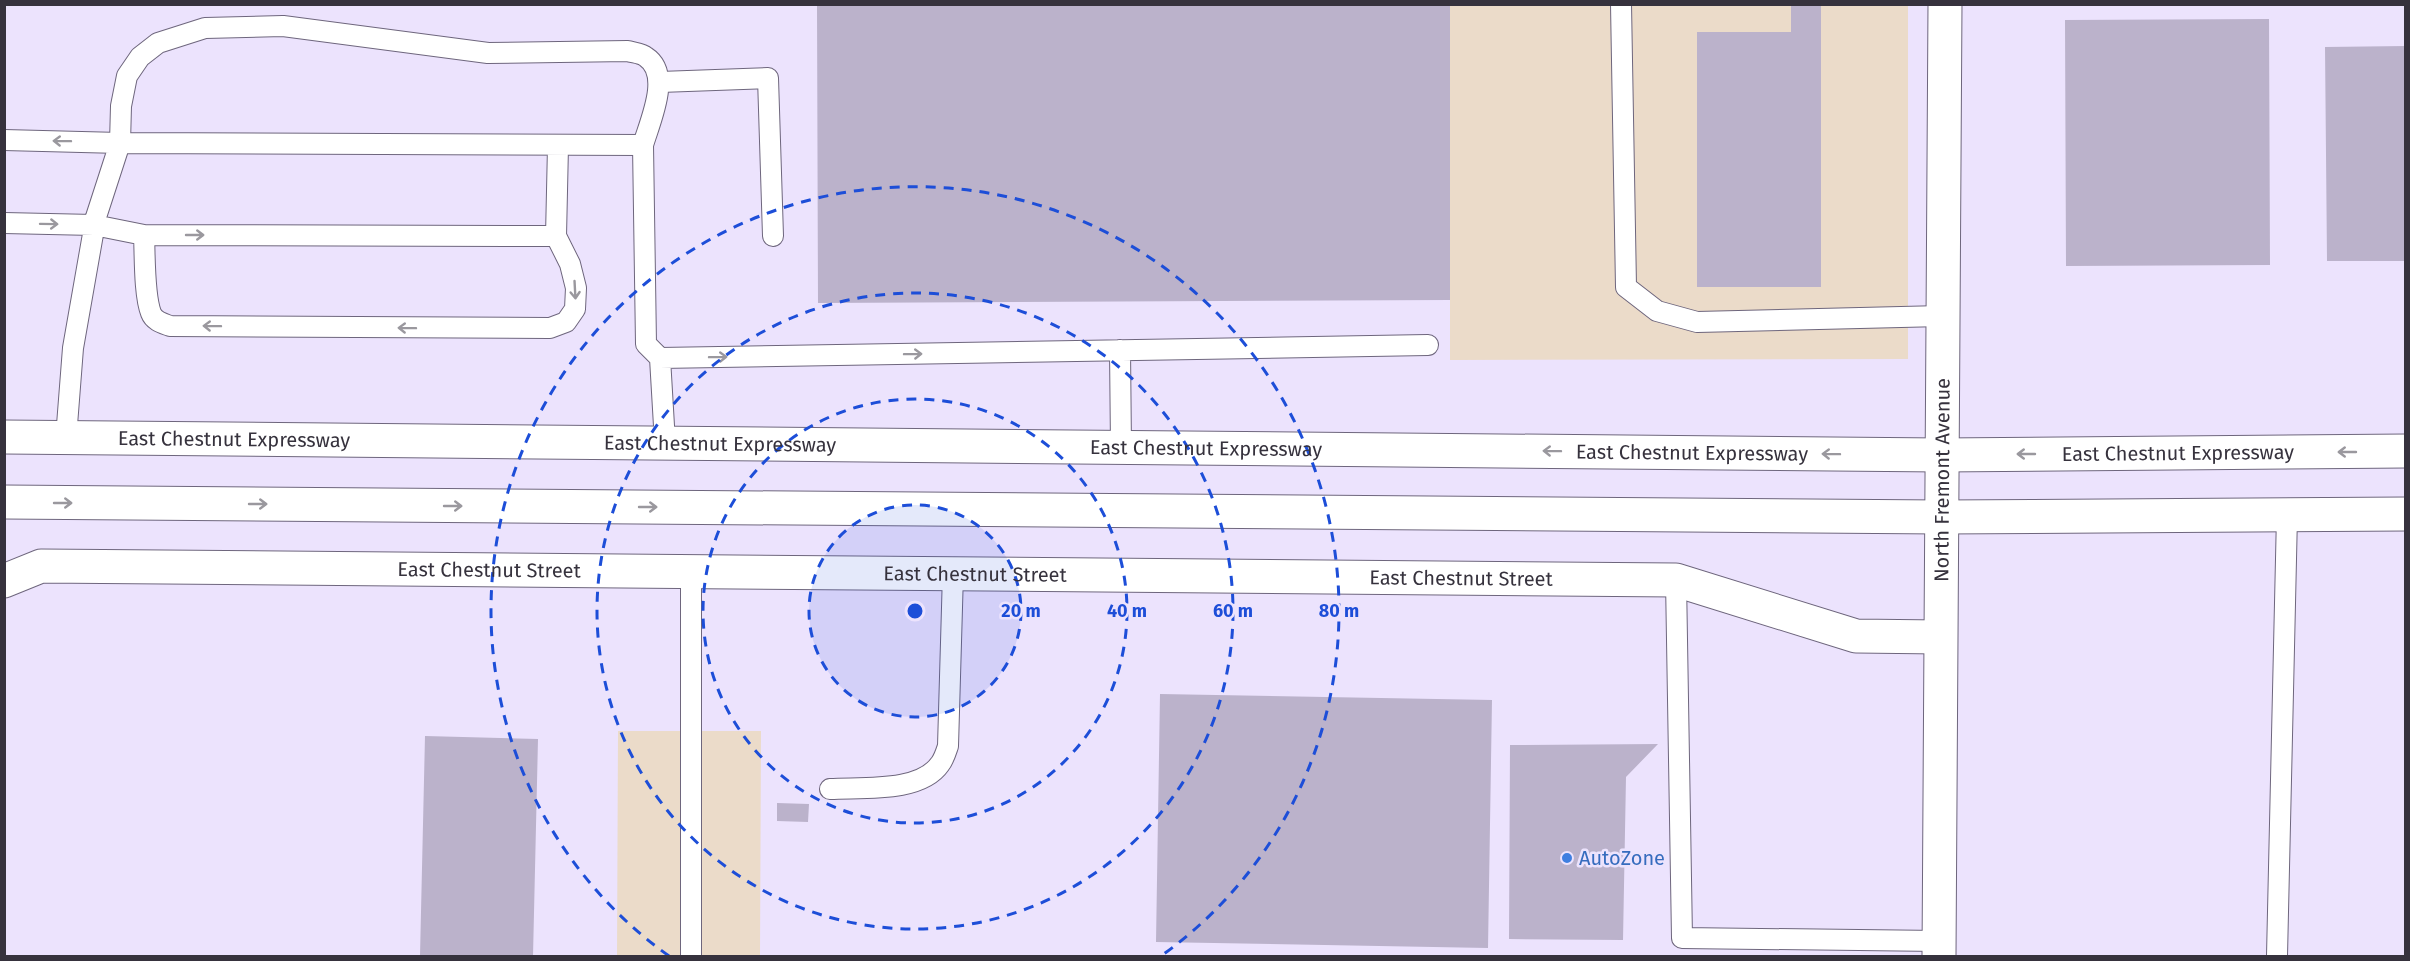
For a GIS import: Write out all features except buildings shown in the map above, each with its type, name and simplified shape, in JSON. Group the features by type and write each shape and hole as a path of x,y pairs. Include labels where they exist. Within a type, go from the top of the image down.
{"main road":[{"name":"North Fremont Avenue","path":"1939,949 1945,4"},
{"name":"East Chestnut Expressway","path":"4,437 1941,455 2406,451"},
{"path":"4,502 1941,517 2406,514"},
{"name":"East Chestnut Street","path":"4,581 40,566 1676,580 1856,636 1941,637"}],"lane":[{"path":"1621,4 1626,287 1657,311 1697,322 1942,316"},
{"path":"66,438 72,348 94,225 120,143 121,106 127,76 140,57 158,43 178,35 205,28 284,26 488,53 628,51 645,55 655,65 660,82 643,146 646,344 660,358 664,443"},
{"path":"660,82 768,78 773,236"},
{"path":"4,140 120,143 643,146"},
{"path":"144,235 151,314 158,322 170,326 550,328 566,322 575,309 576,288 570,264 556,236 558,146"},
{"path":"4,223 94,225 144,235 556,236"},
{"path":"660,358 1428,345"},
{"path":"1120,350 1121,447"},
{"path":"2277,957 2287,515"},
{"path":"691,571 691,957"},
{"path":"830,789 904,785 922,779 940,764 948,746 953,573"},
{"path":"1676,580 1682,938 1939,949"}],"shaded area":[{"path":"1450,5 1908,5 1908,359 1450,360"},
{"path":"618,731 761,731 760,956 617,956"}],"place":[{"name":"AutoZone","path":"1567,858"}]}
